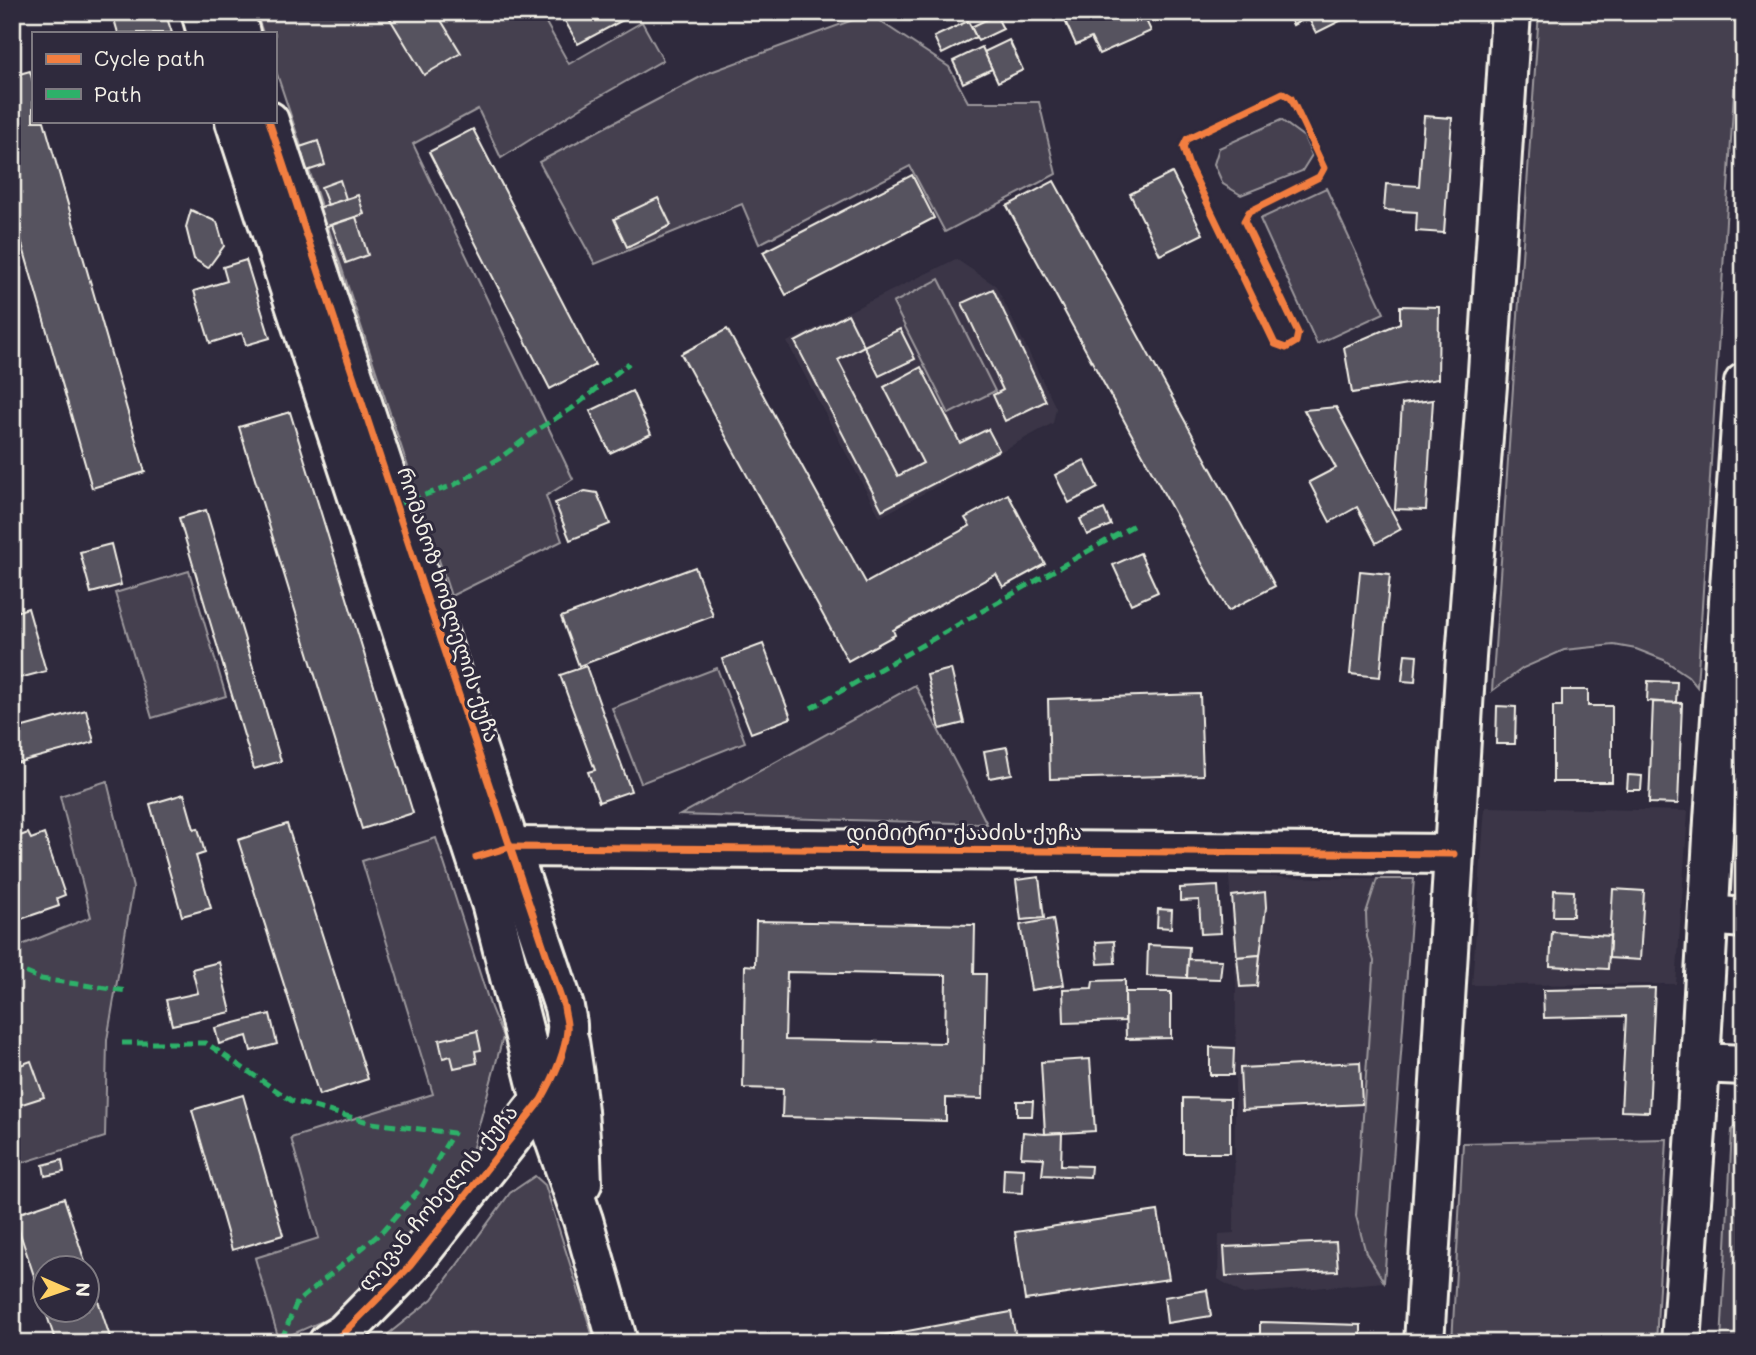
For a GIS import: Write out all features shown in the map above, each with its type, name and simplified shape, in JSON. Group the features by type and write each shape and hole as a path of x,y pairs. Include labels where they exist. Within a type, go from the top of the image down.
{"street":[{"path":"201,12 207,32"},
{"path":"233,12 240,32"},
{"path":"1424,1343 1466,657 1489,372 1511,12"},
{"name":"რომანოზ ხომლელის ქუჩა","path":"235,122 493,852 564,1007 577,1091 583,1220"},
{"name":"რომანოზ ხომლელის ქუჩა","path":"269,122 493,852 492,906 541,1100 583,1220 618,1343"},
{"path":"1681,1343 1700,1063 1727,916 1717,779 1744,383"},
{"name":"დიმიტრი ქააძის ქუჩა","path":"493,852 1454,855"},
{"name":"რომანოზ ხომლელის ქუჩა","path":"541,1100 554,1078 567,1030"},
{"path":"1700,1063 1744,1065"},
{"name":"ლევან ჩოხელის ქუჩა","path":"328,1343 344,1334 410,1266 541,1100 561,1112 581,1137"}],"shaded area":[{"path":"256,12 540,12 569,64 642,22 663,60 501,158 478,109 413,144 573,479 546,496 562,541 451,596 276,71 276,32 263,32"},
{"path":"1539,12 1739,12 1697,687 1688,676 1664,660 1636,649 1614,645 1564,650 1523,668 1492,691"},
{"path":"869,14 949,67 968,102 1039,102 1056,174 945,232 910,166 759,244 742,204 595,264 539,162 708,73"},
{"path":"1281,120 1304,137 1312,155 1302,171 1241,195 1223,184 1214,164 1219,148"},
{"path":"1326,188 1384,313 1317,344 1260,219"},
{"path":"956,259 996,286 1056,408 1053,423 880,517 787,342"},
{"path":"939,279 995,391 949,414 893,303"},
{"path":"189,571 226,696 152,718 115,593"},
{"path":"717,668 745,742 641,783 612,708"},
{"path":"915,685 987,824 680,815"},
{"path":"107,781 133,888 107,1040 105,1137 12,1166 12,949 91,917 60,796"},
{"path":"1485,807 1688,811 1676,984 1472,985"},
{"path":"436,838 491,1008 503,1037 464,1180 427,1227 332,1317 279,1340 255,1258 319,1238 291,1138 433,1094 362,861"},
{"path":"1229,876 1377,879 1366,913 1367,937 1374,961 1366,1253 1384,1282 1243,1294 1218,1279 1219,1234 1234,1233 1236,984"},
{"path":"1377,879 1414,879 1384,1282 1366,1253 1356,1216 1374,961 1367,937 1366,913"},
{"path":"1744,1123 1744,1343 1721,1343 1732,1130"},
{"path":"1667,1139 1656,1343 1452,1343 1463,1143"},
{"path":"535,1176 545,1185 595,1343 377,1343 432,1299 510,1193"}],"building":[{"path":"112,12 165,12 172,32 118,32"},
{"path":"386,12 436,12 461,53 424,75"},
{"path":"560,12 620,12 623,20 578,44"},
{"path":"1061,12 1152,12 1144,16 1151,31 1099,54 1091,38 1076,45"},
{"path":"1287,12 1358,12 1316,33 1308,17 1293,25"},
{"path":"996,15 1003,29 978,41 971,27"},
{"path":"968,21 976,37 942,54 934,37"},
{"path":"1009,40 1023,70 998,82 984,52"},
{"path":"982,47 992,69 963,83 953,61"},
{"path":"30,71 32,122 44,122 145,472 92,488 12,209 12,76"},
{"path":"1424,116 1452,118 1444,233 1416,231 1417,212 1384,210 1386,184 1419,186"},
{"path":"473,129 595,365 550,389 429,152"},
{"path":"318,141 325,165 307,171 300,147"},
{"path":"1172,173 1203,234 1160,255 1130,194"},
{"path":"912,175 934,218 786,295 763,252"},
{"path":"340,180 346,199 328,205 321,187"},
{"path":"1054,181 1275,586 1228,611 1007,206"},
{"path":"358,195 364,214 324,227 318,208"},
{"path":"658,198 671,225 627,247 614,219"},
{"path":"191,210 217,222 224,246 208,268 194,259 186,227"},
{"path":"356,217 368,255 346,263 332,225"},
{"path":"246,260 270,338 246,345 242,333 210,343 194,291 227,281 223,267"},
{"path":"993,289 1046,401 1005,421 993,395 1003,390 962,303"},
{"path":"1400,306 1439,307 1438,379 1352,393 1344,347 1400,323"},
{"path":"848,314 864,346 838,360 898,476 923,463 884,387 921,367 960,443 988,429 999,450 882,510 795,342"},
{"path":"727,329 866,583 970,526 965,518 1008,494 1045,564 1003,587 996,574 893,630 895,635 848,661 681,354"},
{"path":"900,329 915,359 879,376 864,346"},
{"path":"632,391 651,434 610,453 590,411"},
{"path":"1433,400 1426,510 1395,509 1402,404"},
{"path":"1336,407 1401,529 1376,543 1357,507 1330,522 1309,482 1336,468 1304,410"},
{"path":"290,412 413,813 362,829 239,427"},
{"path":"1084,460 1098,488 1069,503 1055,475"},
{"path":"585,491 597,493 610,524 570,540 555,503"},
{"path":"1104,509 1111,525 1087,535 1080,519"},
{"path":"206,510 281,761 254,769 179,518"},
{"path":"111,544 121,585 91,593 80,552"},
{"path":"1140,553 1158,592 1131,604 1113,565"},
{"path":"695,567 713,616 579,666 561,617"},
{"path":"1360,571 1390,574 1380,677 1350,674"},
{"path":"28,608 46,671 12,680 12,613"},
{"path":"763,644 791,718 751,733 722,659"},
{"path":"1405,654 1417,655 1415,682 1402,681"},
{"path":"586,666 631,791 599,802 588,772 595,770 560,675"},
{"path":"951,669 964,723 940,729 927,675"},
{"path":"1648,681 1677,682 1676,703 1647,701"},
{"path":"1562,690 1588,690 1588,706 1612,706 1612,782 1553,782 1553,706 1562,706"},
{"path":"1200,694 1203,775 1050,779 1048,699"},
{"path":"1653,702 1682,703 1678,804 1649,803"},
{"path":"1497,706 1516,707 1515,744 1496,744"},
{"path":"86,710 94,742 12,764 12,730"},
{"path":"1007,747 1012,774 989,778 984,751"},
{"path":"1628,775 1642,776 1641,790 1627,790"},
{"path":"184,794 194,829 198,828 205,853 196,856 211,908 182,916 150,804"},
{"path":"287,824 368,1079 319,1095 238,840"},
{"path":"28,833 31,839 44,834 65,895 57,898 59,906 12,922 12,839"},
{"path":"1039,877 1044,918 1021,920 1016,880"},
{"path":"1218,886 1221,933 1201,934 1199,900 1180,901 1180,888"},
{"path":"1613,889 1644,891 1640,960 1609,958"},
{"path":"1554,890 1574,891 1573,916 1553,916"},
{"path":"1265,892 1266,907 1260,955 1237,957 1232,896"},
{"path":"1158,909 1172,910 1171,928 1157,927"},
{"path":"1053,919 1064,985 1031,990 1020,925"},
{"path":"756,921 975,925 974,974 986,974 983,1099 946,1098 946,1121 782,1117 783,1089 743,1088 745,965 755,966","holes":["787,972 946,975 945,1043 785,1040"]},
{"path":"1552,932 1610,936 1608,969 1550,966"},
{"path":"1114,941 1115,963 1098,964 1096,942"},
{"path":"1148,945 1189,947 1187,978 1147,976"},
{"path":"1260,955 1257,986 1240,987 1237,957"},
{"path":"1188,959 1222,960 1220,979 1187,978"},
{"path":"219,962 231,1012 172,1025 166,1000 198,993 192,969"},
{"path":"1125,980 1125,1021 1064,1023 1063,989 1092,988 1093,981"},
{"path":"1655,988 1649,1112 1621,1111 1626,1016 1544,1018 1543,990"},
{"path":"1125,992 1171,992 1171,1038 1126,1039"},
{"path":"270,1014 277,1044 251,1051 247,1036 219,1044 215,1028"},
{"path":"477,1031 481,1050 475,1051 477,1063 454,1068 451,1056 443,1058 439,1040"},
{"path":"1210,1047 1234,1048 1233,1075 1210,1075"},
{"path":"1090,1059 1095,1131 1045,1134 1041,1062"},
{"path":"31,1061 44,1097 16,1106 12,1094 12,1068"},
{"path":"1360,1062 1362,1104 1242,1110 1240,1068"},
{"path":"243,1095 283,1235 232,1250 192,1110"},
{"path":"1183,1098 1230,1099 1230,1153 1183,1153"},
{"path":"1017,1101 1033,1101 1032,1116 1017,1116"},
{"path":"1023,1132 1062,1133 1061,1165 1091,1166 1090,1177 1042,1175 1044,1158 1021,1157"},
{"path":"62,1160 64,1172 45,1176 43,1165"},
{"path":"1004,1168 1024,1169 1023,1193 1003,1192"},
{"path":"64,1198 82,1254 32,1254 32,1270 14,1215"},
{"path":"1158,1211 1169,1279 1025,1300 1015,1232"},
{"path":"1336,1242 1338,1271 1226,1276 1224,1247"},
{"path":"1207,1290 1211,1316 1167,1323 1164,1297"},
{"path":"1011,1312 1017,1343 881,1343 880,1336"},
{"path":"102,1313 110,1337 91,1343 56,1343 50,1324 102,1324"},
{"path":"1260,1322 1361,1325 1361,1343 1260,1343"}],"marked path":[{"path":"396,505 454,485 500,458 574,407 629,363"},
{"path":"811,708 1136,524"},
{"path":"12,967 41,979 127,991"},
{"path":"122,1043 206,1043 292,1101 372,1123 453,1133 421,1188 383,1231 297,1302 280,1343"}],"cycle path":[{"path":"1283,93 1291,98 1324,168 1319,177 1249,212 1244,221 1298,333 1296,342 1286,348 1275,344 1188,163 1183,147 1187,139 1283,93"},
{"path":"269,122 564,1007 567,1025 561,1058 541,1100 410,1266 344,1333 328,1343"},
{"path":"476,857 510,847 1454,854"}]}
